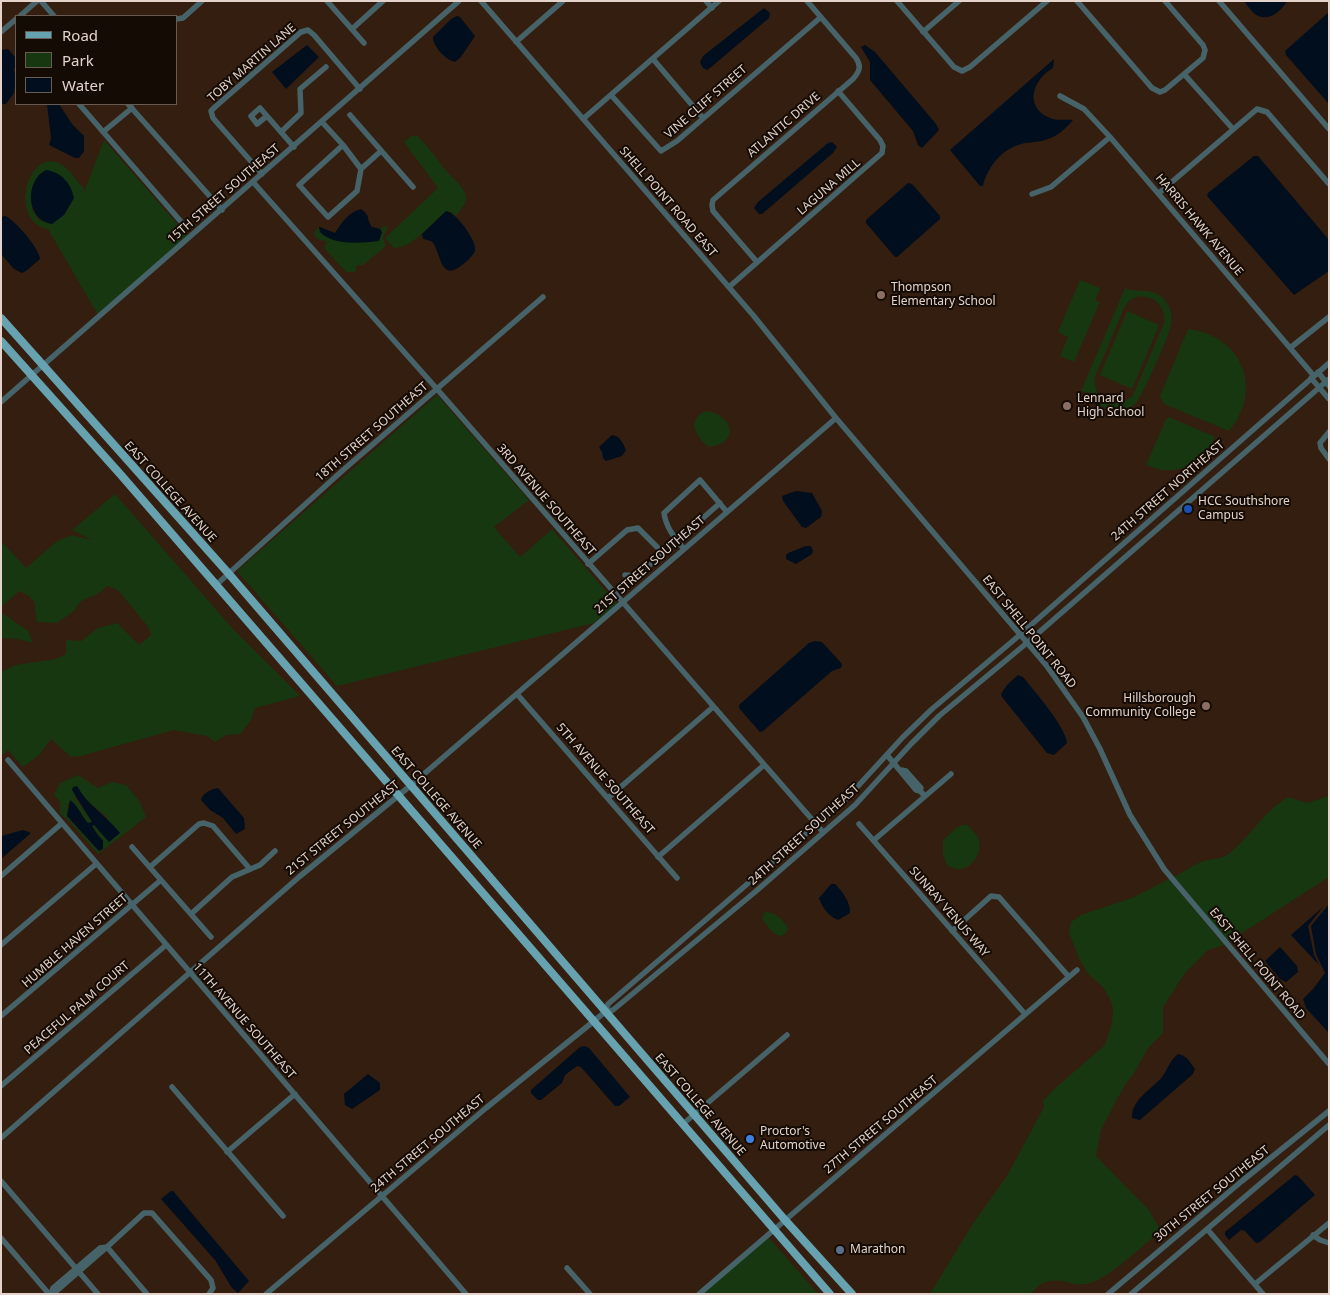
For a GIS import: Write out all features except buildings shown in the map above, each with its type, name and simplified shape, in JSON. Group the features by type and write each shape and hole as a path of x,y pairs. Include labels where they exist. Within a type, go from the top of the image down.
{"main road":[{"name":"EAST COLLEGE AVENUE","path":"1,318 229,574 784,1220 852,1294"},
{"name":"EAST COLLEGE AVENUE","path":"1,341 121,475 830,1294"}],"street":[{"path":"21,15 37,1"},
{"path":"41,1 53,15"},
{"path":"178,19 182,18 202,1"},
{"path":"327,1 364,43"},
{"path":"352,29 383,1"},
{"name":"15TH STREET SOUTHEAST","path":"1,402 459,1"},
{"name":"SHELL POINT ROAD EAST","path":"481,1 729,288 836,418"},
{"path":"516,42 563,1"},
{"path":"706,1 712,8"},
{"path":"583,119 719,1"},
{"name":"ATLANTIC DRIVE","path":"757,262 713,212 712,205 714,200 838,92 858,73 860,68 859,62 807,1"},
{"path":"897,1 954,67 962,71 970,67 1046,1"},
{"path":"923,32 959,1"},
{"path":"1077,1 1155,90 1160,92 1165,90 1202,58 1205,50 1203,45 1165,1"},
{"path":"1219,1 1329,129"},
{"name":"VINE CLIFF STREET","path":"611,95 661,151 670,146 820,17"},
{"path":"1,32 15,20"},
{"name":"TOBY MARTIN LANE","path":"262,174 213,118 211,111 265,63 301,32 308,30 360,89"},
{"path":"652,59 703,118"},
{"path":"281,132 301,113 300,89 326,67"},
{"path":"1184,74 1233,129"},
{"name":"LAGUNA MILL","path":"729,288 882,153 883,146 880,140 838,92"},
{"name":"HARRIS HAWK AVENUE","path":"1060,96 1084,109 1159,193 1314,375"},
{"path":"80,105 183,224"},
{"path":"103,132 130,106 222,210"},
{"path":"267,116 257,124 251,116 260,108 267,116 281,132 294,147"},
{"path":"1159,193 1257,109 1267,112 1329,184"},
{"path":"350,116 413,187"},
{"path":"322,122 361,169"},
{"path":"1032,194 1051,187 1110,138"},
{"path":"343,145 299,185 328,217 357,191 361,169 381,151"},
{"name":"3RD AVENUE SOUTHEAST","path":"252,182 437,389 823,832"},
{"name":"18TH STREET SOUTHEAST","path":"216,585 342,471 543,297"},
{"path":"1290,348 1329,317"},
{"name":"24TH STREET NORTHEAST","path":"1020,634 1329,363"},
{"path":"1314,375 1328,382"},
{"path":"1314,375 1319,388 1329,399"},
{"name":"24TH STREET NORTHEAST","path":"1028,642 1328,382"},
{"name":"21ST STREET SOUTHEAST","path":"1,1138 299,877 399,796 836,418"},
{"name":"EAST SHELL POINT ROAD","path":"836,418 1028,642 1058,680 1083,717 1130,815 1164,869 1329,1064"},
{"path":"1329,432 1320,443 1321,448 1329,459"},
{"path":"684,549 671,532 665,521 664,513 700,480 727,512"},
{"path":"703,518 720,503"},
{"path":"588,564 627,530 638,528 662,553 637,576"},
{"path":"625,575 637,576 644,584"},
{"name":"24TH STREET SOUTHEAST","path":"605,1012 608,1004 847,798 903,736 1020,634"},
{"name":"24TH STREET SOUTHEAST","path":"266,1294 382,1195 605,1012 616,1008 755,892 855,805 910,744 939,716 1028,642"},
{"name":"5TH AVENUE SOUTHEAST","path":"517,694 677,878"},
{"path":"608,798 713,707"},
{"path":"887,755 901,770 906,771 921,788 922,794"},
{"name":"11TH AVENUE SOUTHEAST","path":"8,760 466,1294"},
{"path":"658,857 764,765"},
{"path":"874,840 922,794 950,774"},
{"path":"150,867 199,824 204,822 213,826 250,869"},
{"path":"1,876 61,824"},
{"name":"SUNRAY VENUS WAY","path":"859,824 1024,1014"},
{"path":"132,848 210,937"},
{"path":"191,914 232,877 260,865 276,851"},
{"path":"1,945 96,864"},
{"name":"HUMBLE HAVEN STREET","path":"1,1016 160,880"},
{"path":"952,931 991,896 999,897 1069,977"},
{"name":"PEACEFUL PALM COURT","path":"1,1086 166,945"},
{"name":"27TH STREET SOUTHEAST","path":"699,1294 1077,970"},
{"path":"683,1124 787,1035"},
{"path":"172,1087 283,1216"},
{"path":"227,1152 295,1094"},
{"name":"30TH STREET SOUTHEAST","path":"1108,1294 1242,1181 1329,1111"},
{"name":"30TH STREET SOUTHEAST","path":"1131,1294 1329,1125"},
{"path":"1,1181 98,1294"},
{"path":"1,1238 51,1294 144,1214 152,1213 211,1280 213,1288 209,1294"},
{"path":"1255,1284 1329,1223"},
{"path":"1207,1229 1264,1294"},
{"path":"1313,1235 1329,1244"},
{"path":"107,1247 147,1294"},
{"path":"567,1268 590,1294"}],"green space":[{"path":"411,136 418,136 461,186 465,192 466,200 456,216 451,212 437,220 410,243 394,248 385,238 438,188 404,142"},
{"path":"104,140 188,236 98,315 48,229 36,223 28,213 25,200 31,175 38,166 48,161 59,163 66,168 83,187 84,192","holes":["40,174 73,199 64,215 40,221 32,210 32,190"]},
{"path":"384,226 388,227 383,238 386,246 363,265 357,265 355,272 346,272 324,248 327,242 317,239 314,232 319,227 320,232 334,239 348,242 371,242 379,241 382,233 380,229"},
{"path":"1080,280 1100,288 1095,300 1100,302 1074,362 1060,356 1068,337 1058,332"},
{"path":"1125,288 1150,291 1166,301 1172,317 1171,324 1156,364 1137,402 1124,410 1110,410 1098,403 1089,392 1081,391","holes":["1136,297 1148,297 1157,302 1163,311 1164,323 1133,395 1120,403 1113,403 1101,397 1097,392 1095,377 1124,308 1129,301"]},
{"path":"1127,311 1159,325 1132,389 1100,375"},
{"path":"1188,329 1207,333 1222,342 1234,353 1242,367 1246,382 1245,399 1240,415 1229,431 1164,404 1160,396"},
{"path":"437,395 529,500 494,527 520,557 552,529 617,604 594,623 337,686 237,571"},
{"path":"707,411 723,418 730,429 726,440 709,447 700,438 695,428 696,418"},
{"path":"1169,417 1215,437 1210,447 1196,462 1177,470 1157,469 1146,465 1166,419"},
{"path":"115,494 234,630 300,696 255,708 251,720 240,734 226,735 215,742 207,736 174,730 81,756 71,757 51,739 39,755 23,767 8,750 1,756 1,672 16,665 56,659 66,654 66,640 81,641 98,628 117,623 139,645 151,635 149,628 118,590 107,586 98,594 81,601 74,611 57,623 37,622 34,601 31,597 19,591 1,607 1,541 26,568 56,542 71,535 92,540 72,530"},
{"path":"1,612 28,631 33,643 18,639 1,638"},
{"path":"78,775 98,788 112,782 126,785 140,802 146,817 98,854 69,821 60,814 60,802 54,795 60,783","holes":["77,786 84,798 108,818 92,826 103,841 99,851 67,816 68,803 74,803 88,823 92,822 75,797"]},
{"path":"1329,796 1329,877 1228,942 1174,877 1200,862 1227,855 1265,816 1288,797 1307,803"},
{"path":"962,825 967,825 976,834 980,846 972,864 963,869 957,869 947,865 943,854 943,840"},
{"path":"1169,879 1224,945 1208,950 1185,973 1163,1007 1163,1033 1148,1048 1117,1099 1101,1130 1096,1156 1148,1209 1160,1229 1156,1235 1113,1271 1094,1282 1080,1284 1053,1280 1047,1281 1030,1294 930,1294 972,1225 1007,1176 1044,1107 1043,1101 1105,1045 1112,1023 1113,1008 1103,987 1088,974 1079,959 1069,932 1071,922 1081,915 1132,898"},
{"path":"765,912 772,913 784,922 788,928 786,933 781,936 770,929 762,918"},
{"path":"768,1237 818,1294 702,1294"}],"water":[{"path":"1244,1 1287,1 1273,15 1264,17 1255,14"},
{"path":"764,8 770,13 769,18 710,68 707,70 703,68 700,62 703,56"},
{"path":"1329,12 1329,104 1286,55 1285,51"},
{"path":"457,16 460,17 475,36 461,57 455,62 448,59 441,52 435,45 433,37 451,19"},
{"path":"307,45 319,57 286,89 272,72"},
{"path":"865,45 875,52 936,124 939,130 922,148 918,145 913,131 870,80 870,62 861,47"},
{"path":"8,49 15,57 14,93 6,104 1,104 1,50"},
{"path":"1054,59 1053,68 1040,79 1036,86 1034,100 1036,107 1050,118 1073,120 1052,138 1010,148 993,164 983,186 980,186 950,150"},
{"path":"47,105 60,105 72,124 84,136 84,151 79,158 75,158 49,145 51,138"},
{"path":"832,142 837,147 833,153 762,214 759,214 754,208 758,202 828,143"},
{"path":"1254,156 1258,156 1329,240 1329,271 1294,295 1207,196 1208,193"},
{"path":"46,170 56,173 68,183 74,198 64,215 52,224 43,221 37,216 31,200 31,191 34,183 39,175"},
{"path":"908,183 912,184 940,216 940,219 895,257 866,223 866,220"},
{"path":"361,209 366,214 372,227 380,229 382,232 379,241 340,242 332,240 320,232 319,227 335,233 349,215"},
{"path":"446,211 460,221 475,246 475,250 470,258 458,268 450,271 443,266 434,244 423,239 422,234"},
{"path":"5,216 15,223 26,235 39,254 40,259 22,273 14,269 1,254 1,217"},
{"path":"612,435 619,438 626,450 622,456 606,461 599,447"},
{"path":"796,491 812,493 822,511 821,517 806,528 802,527 783,501 782,496"},
{"path":"811,546 812,554 796,564 786,559 788,553"},
{"path":"815,641 822,642 842,664 841,668 832,671 760,732 739,708 739,705 809,643"},
{"path":"1018,675 1023,677 1056,719 1065,736 1067,743 1054,755 1047,753 1002,697 1001,694 1007,685"},
{"path":"77,786 86,799 120,833 109,842 94,825 92,826 103,841 103,849 99,851 67,816 70,800 88,823 92,822 72,790 73,787"},
{"path":"218,788 244,818 245,829 236,834 223,818 210,810 201,800 208,792"},
{"path":"23,830 31,833 1,859 1,836"},
{"path":"831,884 835,884 840,890 848,901 850,909 850,913 838,920 826,911 819,898"},
{"path":"1329,904 1329,1033 1306,1008 1303,999 1325,973 1316,954 1311,926"},
{"path":"1323,907 1308,926 1314,955 1319,965 1291,935"},
{"path":"1280,947 1297,966 1298,972 1286,982 1280,979 1265,961"},
{"path":"580,1047 589,1048 630,1097 619,1106 615,1106 581,1067 577,1066 565,1075 562,1083 541,1100 538,1100 531,1093 531,1090"},
{"path":"1178,1054 1186,1057 1195,1069 1193,1074 1140,1120 1132,1118 1138,1100 1162,1077"},
{"path":"368,1074 380,1083 380,1090 352,1109 345,1105 344,1094"},
{"path":"1295,1175 1315,1195 1260,1242 1256,1243 1245,1231 1241,1230 1229,1240 1225,1232"},
{"path":"173,1191 249,1281 238,1293 232,1288 215,1260 161,1199"}],"place":[{"name":"Thompson Elementary School","path":"881,295"},
{"name":"Lennard High School","path":"1067,406"},
{"name":"HCC Southshore Campus","path":"1188,509"},
{"name":"Hillsborough Community College","path":"1206,706"},
{"name":"Proctor's Automotive","path":"750,1139"},
{"name":"Marathon","path":"840,1250"}]}
